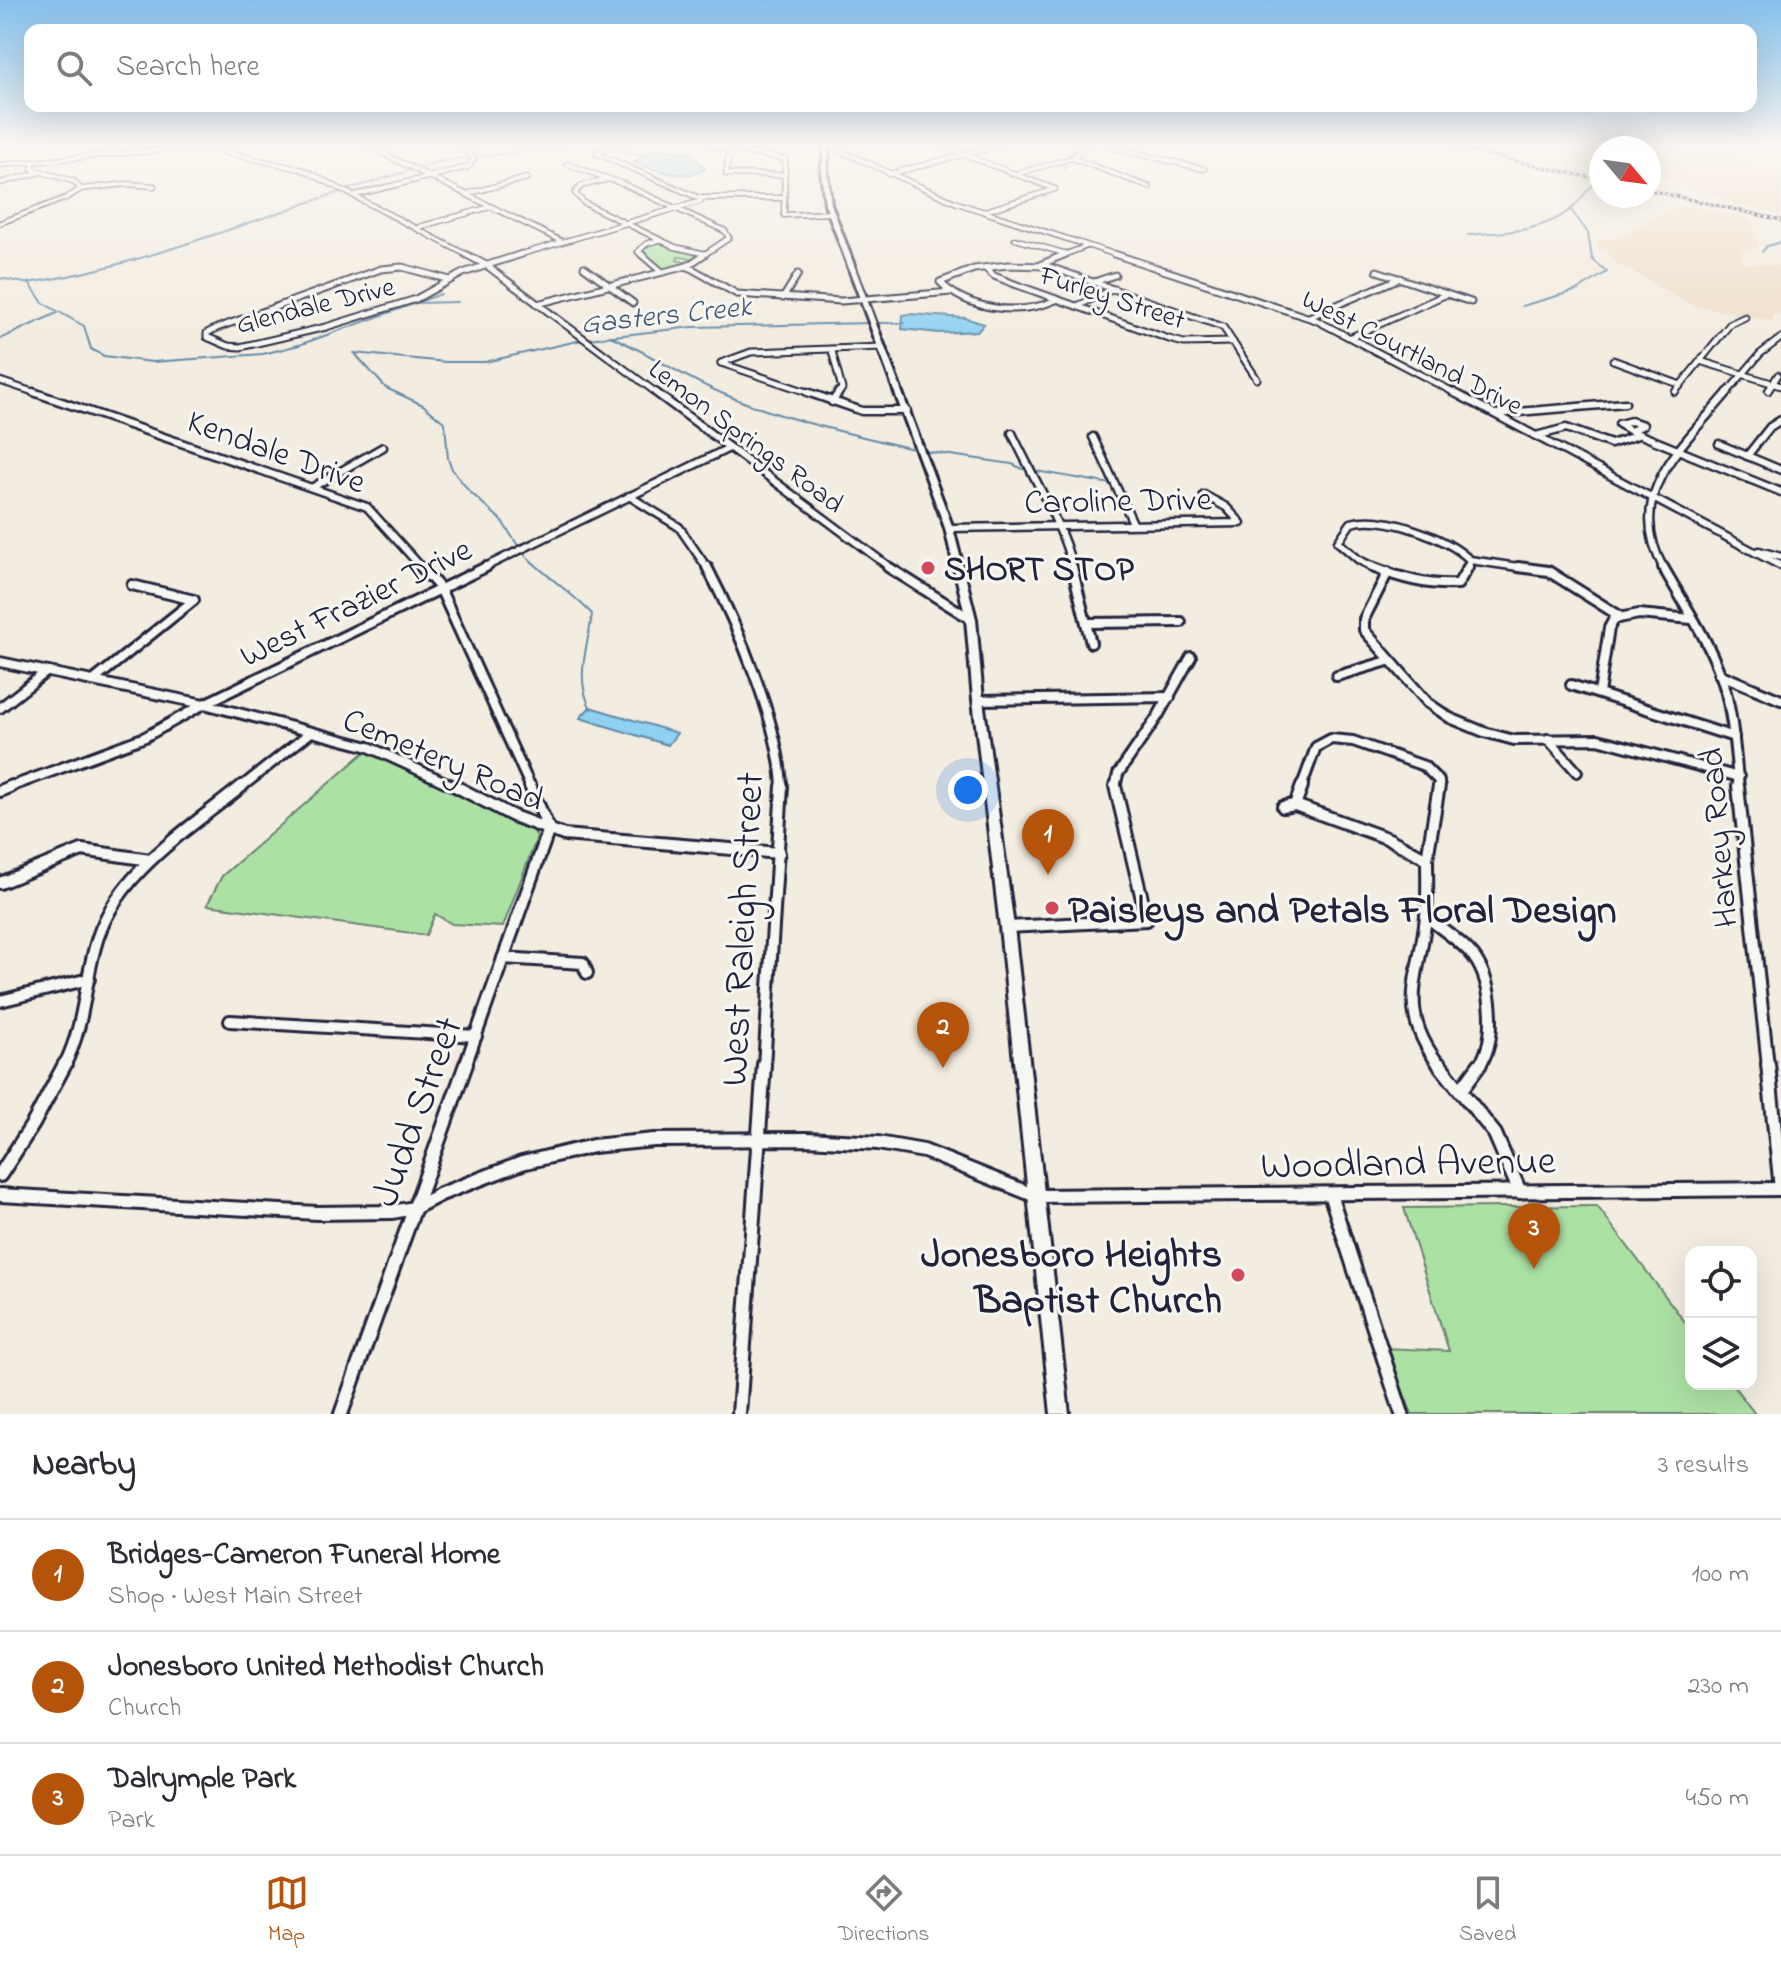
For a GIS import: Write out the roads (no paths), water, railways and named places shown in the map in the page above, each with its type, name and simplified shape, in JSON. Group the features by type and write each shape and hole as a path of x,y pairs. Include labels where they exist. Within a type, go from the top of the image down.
{"main road":[{"path":"832,213 949,528 971,619 1060,1414"}],"street":[{"path":"0,223 29,212"},
{"name":"Lemon Springs Road","path":"388,212 486,265 881,562 971,619"},
{"path":"418,227 472,212"},
{"path":"500,212 561,241"},
{"path":"602,212 659,240 707,254"},
{"name":"Glendale Drive","path":"450,280 402,267 381,269 217,328 207,333 207,337 235,347 326,327 416,299 486,265 664,212"},
{"path":"537,304 687,266 728,240 729,233 682,212"},
{"path":"784,212 784,215 832,213"},
{"name":"West Courtland Drive","path":"983,212 1309,317 1781,566"},
{"path":"1015,239 1067,254"},
{"path":"659,240 646,244 638,252 662,272"},
{"path":"1056,300 1029,311 1012,312 995,309 952,291 940,282 944,277 985,268 1042,264 1088,245"},
{"path":"1042,264 1223,327 1257,379"},
{"path":"687,266 729,292 783,298 828,301 952,291"},
{"path":"584,267 633,303"},
{"name":"Furley Street","path":"985,268 994,276 1056,300 1184,343 1233,342"},
{"path":"1377,271 1471,302"},
{"path":"783,298 798,274"},
{"path":"1094,282 1115,275"},
{"path":"1309,317 1400,278"},
{"path":"1077,306 1115,289"},
{"path":"1350,337 1447,294"},
{"path":"1675,392 1730,324 1745,317"},
{"path":"1652,499 1658,476 1771,344 1781,338"},
{"path":"882,347 751,352 721,363 868,412 908,413"},
{"path":"832,351 842,389 832,402"},
{"path":"1613,360 1681,385"},
{"path":"1700,361 1781,386"},
{"path":"1768,391 1778,375"},
{"name":"Kendale Drive","path":"0,381 367,507 440,588 549,829"},
{"path":"1494,414 1625,403"},
{"path":"1747,456 1770,427 1781,420"},
{"path":"1536,436 1566,428 1611,444 1638,435"},
{"path":"1630,431 1781,492"},
{"path":"1012,433 1064,533 1091,643"},
{"path":"1093,437 1133,523"},
{"path":"1719,444 1781,470"},
{"path":"313,487 383,447"},
{"name":"West Frazier Drive","path":"0,791 145,737 204,704 729,448"},
{"name":"Caroline Drive","path":"949,528 1241,523 1226,507 1204,495"},
{"name":"West Raleigh Street","path":"629,496 685,531 701,553 728,615 776,747 782,802 739,1414"},
{"name":"Harkey Road","path":"1652,499 1650,531 1658,558 1719,674 1728,701 1739,777 1745,869 1781,1189"},
{"path":"1470,560 1464,578 1458,584 1434,585 1352,558 1338,542 1351,523 1375,521 1448,543 1470,560 1548,571 1618,615 1691,619"},
{"path":"1749,550 1781,557"},
{"path":"1388,572 1363,625 1367,636 1428,703 1450,718 1502,738 1598,739 1739,777"},
{"path":"93,681 194,600 132,585"},
{"path":"1599,693 1609,628 1618,615"},
{"path":"1087,623 1181,622"},
{"path":"1007,927 1147,920 1115,788 1118,774 1170,697 1191,657"},
{"path":"1337,676 1388,661"},
{"name":"Cemetery Road","path":"0,662 204,704 369,747 408,763 513,816 589,839 779,853"},
{"path":"0,708 46,672"},
{"path":"1719,674 1781,700"},
{"path":"1571,685 1734,737"},
{"path":"978,700 1170,697"},
{"path":"0,1175 33,1124 72,1051 80,1026 95,944 125,887 150,860 311,732"},
{"path":"1295,805 1316,747 1331,739 1353,741 1424,766 1439,781 1439,799 1427,859 1426,916 1412,996 1416,1025 1432,1055 1495,1134 1520,1192"},
{"path":"1548,739 1577,772"},
{"path":"1283,807 1295,805 1389,839 1427,859"},
{"name":"Judd Street","path":"341,1414 549,829"},
{"path":"0,883 82,850 150,860"},
{"path":"1426,916 1474,957 1491,996 1490,1027 1483,1060 1461,1090"},
{"path":"503,958 583,963 587,973"},
{"path":"0,1001 89,979"},
{"path":"230,1021 476,1036"},
{"name":"Woodland Avenue","path":"414,1208 431,1198 524,1162 575,1149 637,1140 879,1142 927,1152 977,1171 1008,1188 1036,1196 1781,1189"},
{"path":"1330,1194 1402,1414"},
{"path":"0,1195 317,1213 414,1208"}],"water":[{"path":"903,315 965,318 984,324 978,331 939,333 902,329"},
{"path":"590,707 677,733 668,745 580,718"}],"waterway":[{"path":"27,283 107,267 281,212"},
{"path":"1468,235 1534,227 1567,212"},
{"path":"1522,306 1578,290 1607,272 1592,259 1588,233 1572,212"},
{"path":"1762,252 1767,246 1781,242"},
{"name":"Gasters Creek","path":"0,278 30,284 43,303 84,326 91,349 104,356 152,362 263,354 299,345 441,294"},
{"path":"416,303 458,302"},
{"path":"0,339 57,313"},
{"name":"Gasters Creek","path":"611,336 693,327 869,323"},
{"name":"Gasters Creek","path":"875,323 905,323"},
{"name":"Gasters Creek","path":"588,339 611,336"},
{"path":"611,336 711,389 749,404 820,426 917,450"},
{"name":"Gasters Creek","path":"354,353 446,362 485,362 582,340"},
{"path":"356,355 386,388 423,405 445,423 448,459 452,469 469,491 501,520 519,547"},
{"path":"923,451 1012,464 1023,469"},
{"path":"1036,471 1111,484"},
{"path":"522,552 592,614 583,674 583,686 591,709"}],"railway":[{"path":"1746,212 1781,220"}],"place":[{"name":"SHORT STOP","path":"928,568"},
{"name":"Bridges-Cameron Funeral Home","path":"1048,875"},
{"name":"Paisleys and Petals Floral Design","path":"1052,908"},
{"name":"Jonesboro United Methodist Church","path":"943,1068"},
{"name":"Dalrymple Park","path":"1534,1269"},
{"name":"Jonesboro Heights Baptist Church","path":"1238,1275"}]}
